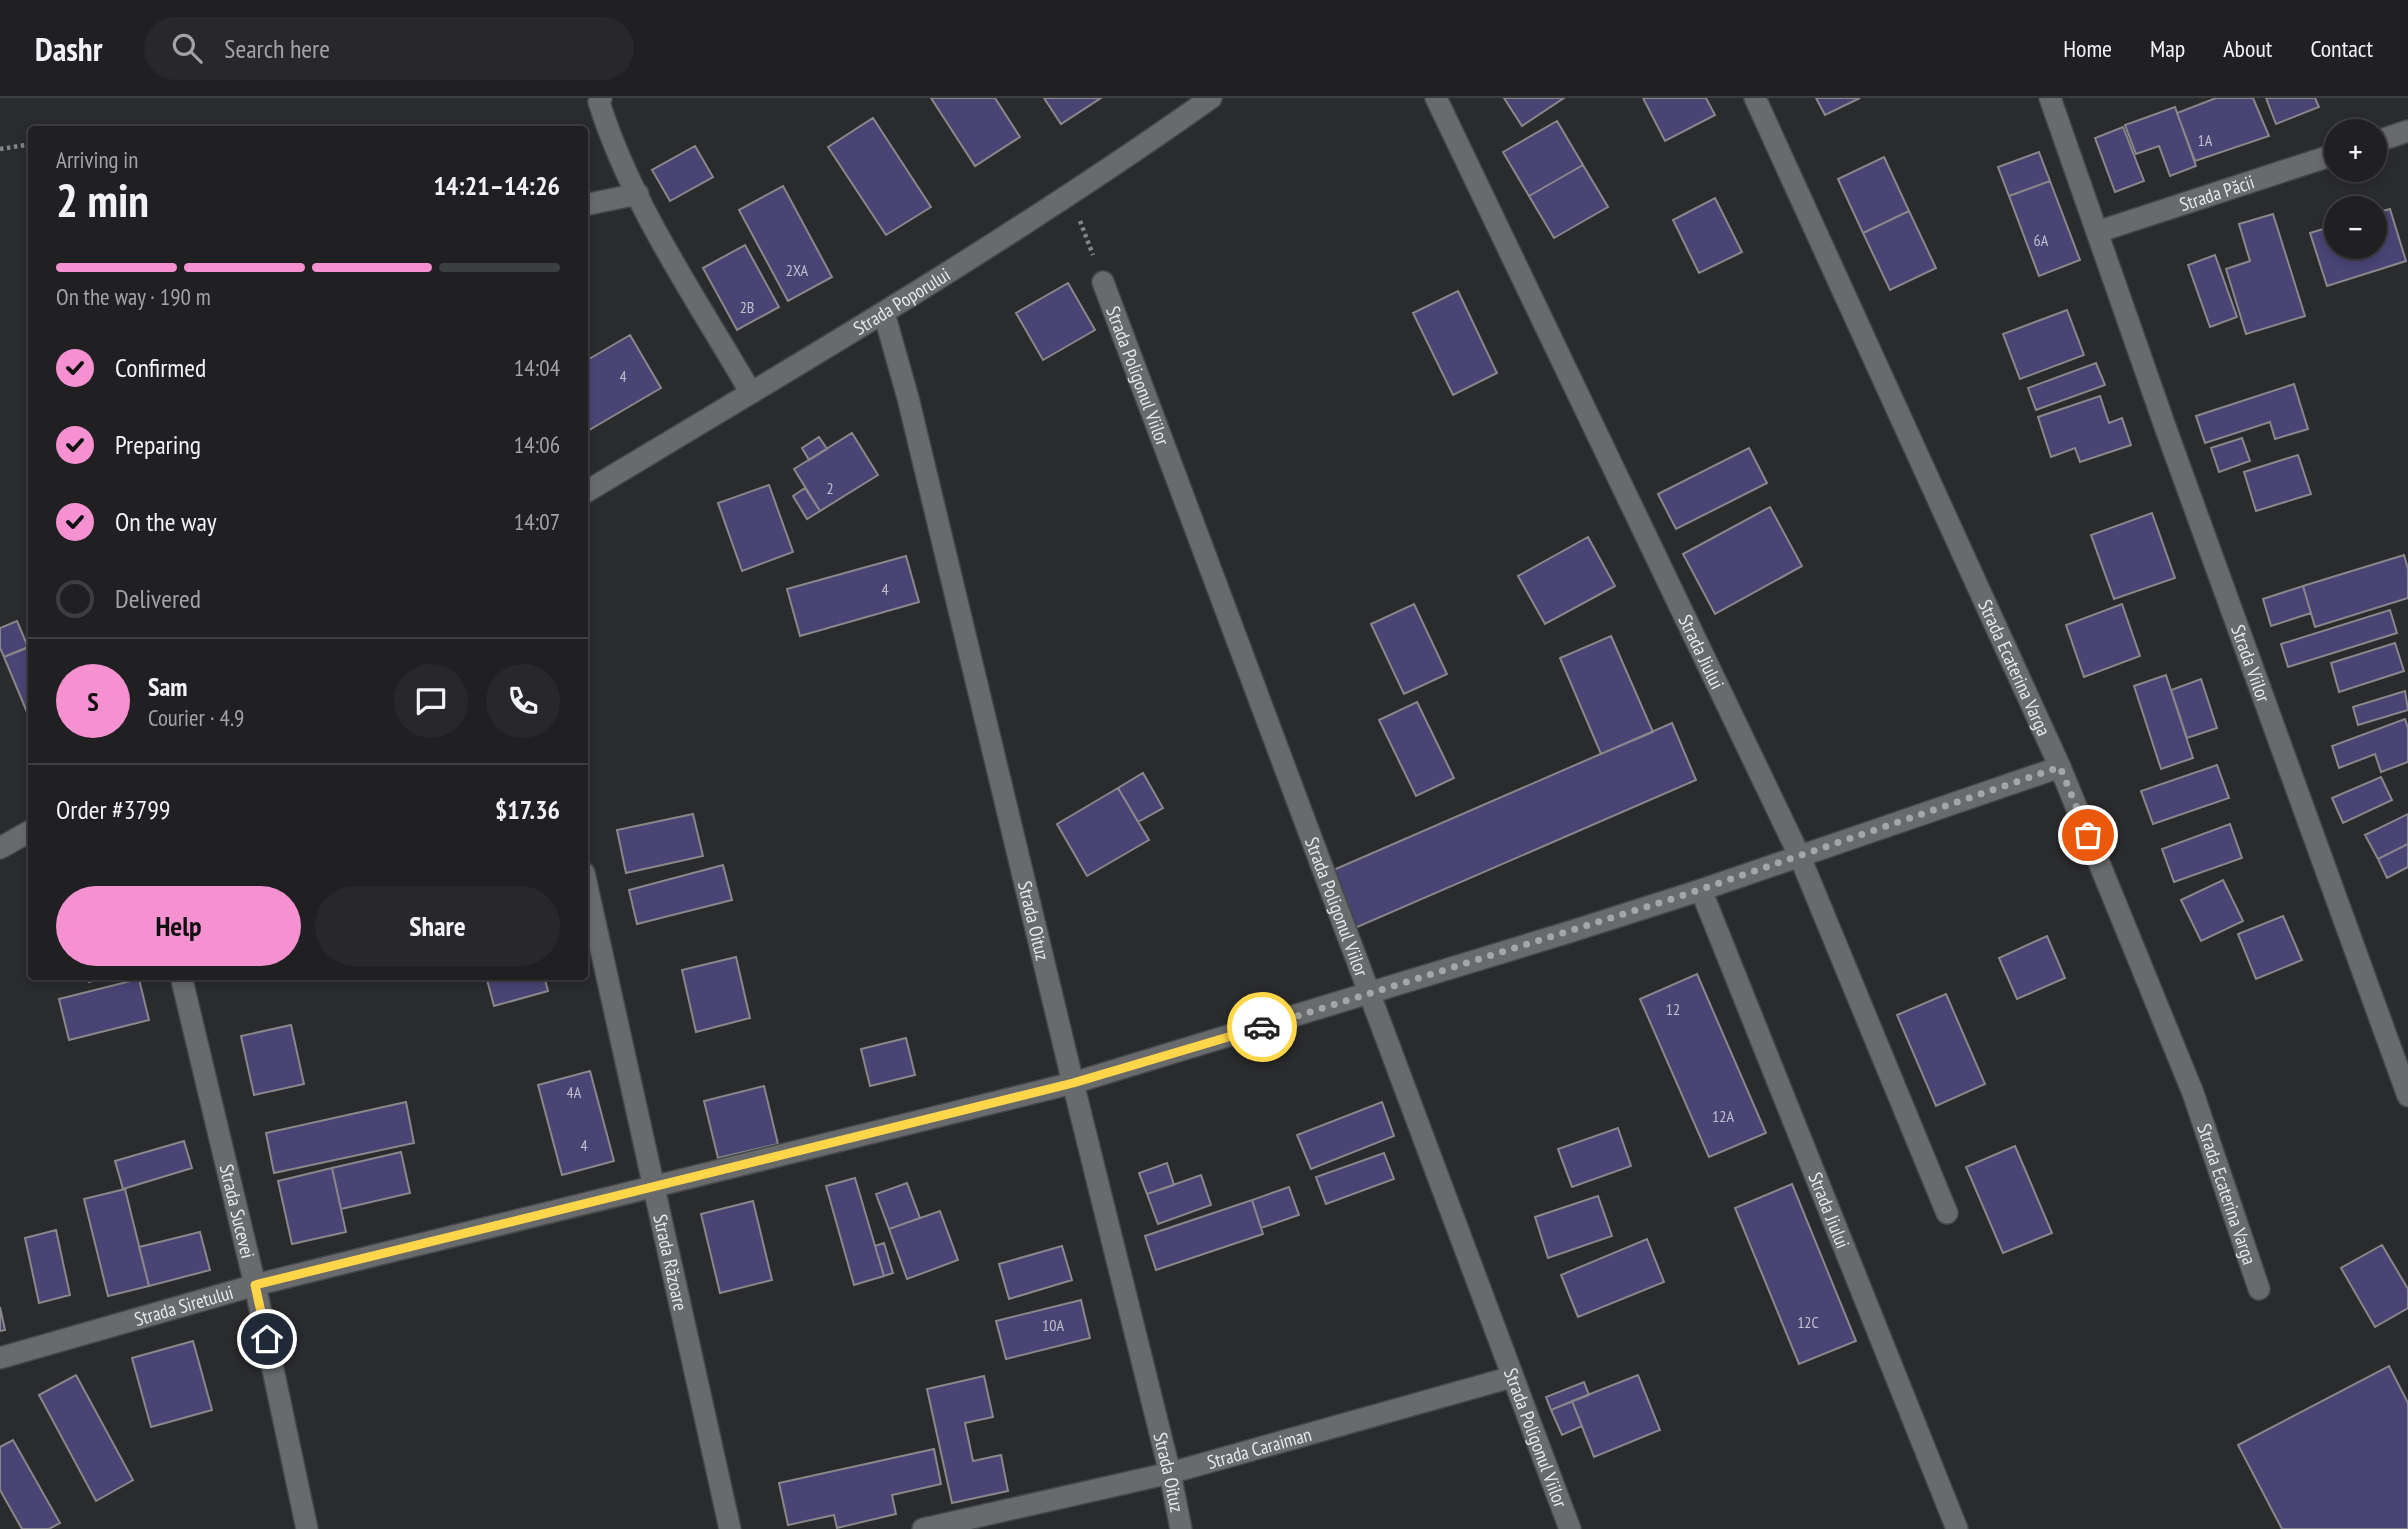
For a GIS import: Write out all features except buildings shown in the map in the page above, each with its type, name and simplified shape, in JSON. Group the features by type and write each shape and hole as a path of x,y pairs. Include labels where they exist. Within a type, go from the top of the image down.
{"street":[{"path":"601,98 599,103 607,130 649,217 751,393"},
{"name":"Strada Poporului","path":"588,491 884,313 1070,196 1211,98"},
{"name":"Strada Jiului","path":"1436,98 1800,856 1947,1213"},
{"name":"Strada Ecaterina Varga","path":"1755,98 2060,767 2193,1093 2259,1289"},
{"name":"Strada Viilor","path":"2050,98 2167,432 2408,1096"},
{"path":"2387,138 2408,131"},
{"name":"Strada Păcii","path":"2097,232 2324,158"},
{"path":"588,204 638,194"},
{"name":"Strada Poligonul Viilor","path":"1103,282 1570,1529"},
{"name":"Strada Oituz","path":"884,313 908,398 1170,1473 1181,1529"},
{"name":"Strada Siretului","path":"0,1358 255,1285 1073,1083 1368,995 1701,890 2060,767"},
{"path":"0,848 28,832"},
{"name":"Strada Jiului","path":"1701,890 1958,1529"},
{"name":"Strada Răzoare","path":"588,891 730,1529"},
{"name":"Strada Sucevei","path":"182,980 255,1285 307,1529"},
{"name":"Strada Caraiman","path":"923,1529 1170,1473 1512,1377"}],"path":[{"path":"0,149 28,145"},
{"path":"1070,196 1103,282"}],"way so far":[{"path":"1262,1027 1678,897 2060,767 2088,835"}],"route":[{"path":"267,1339 255,1285 1073,1083 1262,1027"}]}
